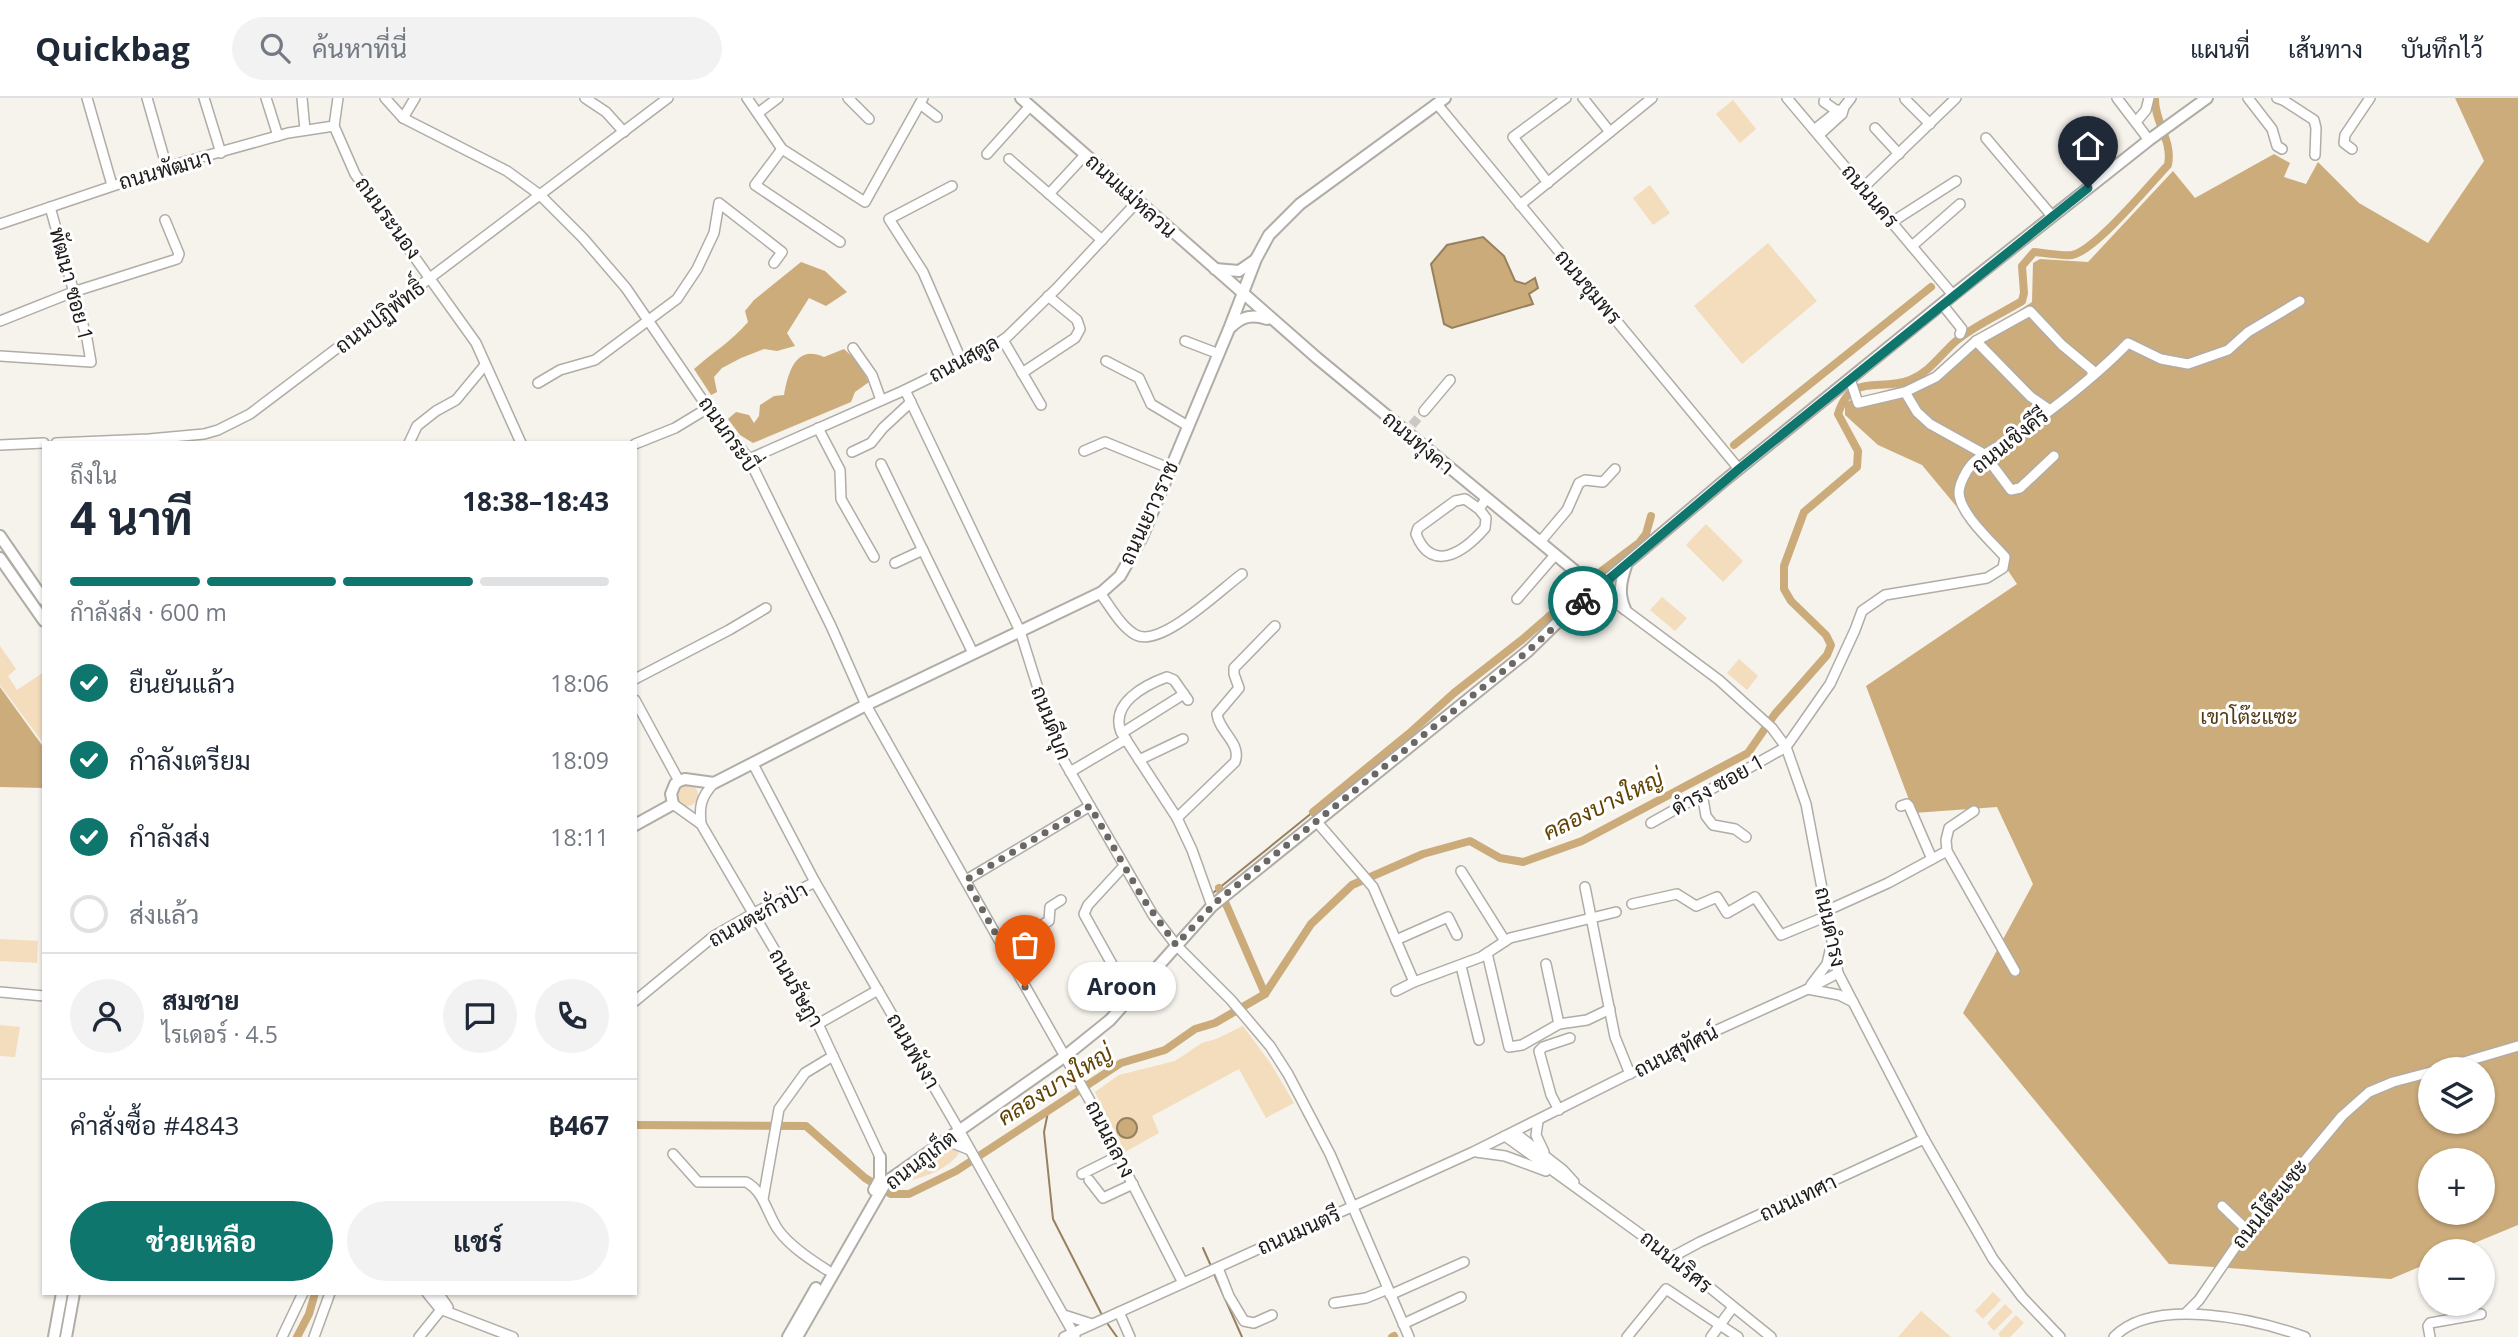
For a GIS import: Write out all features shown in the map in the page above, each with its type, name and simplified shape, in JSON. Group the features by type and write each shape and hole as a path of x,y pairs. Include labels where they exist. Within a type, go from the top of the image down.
{"main road":[{"name":"ถนนแม่หลวน","path":"1021,98 1241,294"},
{"name":"ถนนภูเก็ต","path":"794,1334 883,1181 1065,1057 1110,1020 1214,904 1528,651 1592,585 1626,566 1739,469 1953,295 2149,140 2207,98"},
{"name":"ถนนเยาวราช","path":"714,783 866,705 1100,593 1120,576 1132,558 1219,354 1255,259 1269,235 1300,204 1441,101"},
{"path":"1213,269 1240,271 1255,259"},
{"name":"ถนนทุ่งคา","path":"1241,294 1409,429 1486,499 1592,585"},
{"path":"1229,329 1245,317 1264,317 1274,322"},
{"path":"0,536 42,594"},
{"path":"0,558 42,618"},
{"path":"1625,609 1621,594 1626,566"},
{"path":"637,824 673,804 671,794 679,781 685,779 714,783"},
{"path":"880,1157 892,1167 901,1170"},
{"name":"ถนนรัษฎา","path":"880,1157 883,1181"},
{"path":"54,1337 62,1295"},
{"path":"66,1337 74,1295"}],"street":[{"path":"87,98 112,185"},
{"path":"146,98 167,169"},
{"path":"204,98 221,153"},
{"path":"266,98 278,136"},
{"path":"302,98 306,130"},
{"path":"334,126 338,98"},
{"path":"385,98 403,118 415,98"},
{"path":"585,98 606,112 624,131"},
{"name":"ถนนปฏิพัทธิ์","path":"102,441 192,435 218,430 256,410 668,98"},
{"path":"747,98 782,149 865,202 922,101 937,117"},
{"path":"758,113 778,98"},
{"path":"848,98 869,119"},
{"path":"1548,183 1513,137 1566,98"},
{"path":"1583,98 1610,132"},
{"path":"1520,205 1651,98"},
{"name":"ถนนนคร","path":"1787,98 1953,295"},
{"path":"1825,98 1824,102 1841,111"},
{"path":"1817,133 1851,98"},
{"path":"1863,188 1956,98"},
{"path":"2117,98 2149,140"},
{"path":"2136,122 2146,110 2149,98"},
{"path":"2248,98 2272,129 2277,146 2283,149"},
{"path":"2277,98 2314,120 2315,155"},
{"path":"2352,149 2344,143 2346,135 2370,98"},
{"path":"1905,99 1930,124"},
{"name":"ถนนชุมพร","path":"1441,101 1520,205 1739,469"},
{"path":"987,155 1030,106"},
{"name":"ถนนกระบี่","path":"403,118 507,171 540,195 607,263 650,320 708,408 748,459 831,626 866,705"},
{"name":"ถนนพัฒนา","path":"0,224 112,185 278,136 334,126"},
{"name":"ถนนระนอง","path":"334,126 355,174 476,343 520,441"},
{"path":"1875,128 1899,153"},
{"path":"1986,138 2052,216"},
{"path":"782,149 755,186 840,242"},
{"path":"1049,194 1085,155"},
{"path":"1009,159 1102,240"},
{"path":"1892,222 1956,181"},
{"path":"952,186 889,219 923,272 962,362"},
{"name":"ถนนสตูล","path":"748,459 905,390 1003,340 1138,201"},
{"path":"538,383 559,370 595,360 677,299 697,269 714,233 719,203 782,252 774,263"},
{"path":"1912,246 1961,204"},
{"name":"พัฒนา ซอย 1","path":"0,356 91,362 50,207"},
{"path":"0,321 73,292 177,259 179,254 165,220"},
{"path":"1022,373 1075,338 1080,329 1077,320 1048,296"},
{"name":"ถนนเชิงคีรี","path":"1786,747 1830,684 1856,630 1861,611 1885,595 1987,578 2003,568 2005,557 1963,508 1959,494 1970,466 2050,410 2128,343 2161,359 2188,364 2228,350 2248,332 2300,301"},
{"path":"1942,304 1962,329 1960,334"},
{"path":"1851,380 1858,403 1905,392 1936,377 1971,344 2030,311 2062,345 2092,370 2092,374"},
{"path":"1003,340 1041,405"},
{"path":"1185,341 1219,354"},
{"path":"1971,344 2031,397 2050,410"},
{"path":"853,348 872,375 881,400"},
{"path":"1106,360 1139,378 1151,404 1188,426"},
{"path":"410,441 417,426 456,400 485,365"},
{"path":"1424,411 1450,380"},
{"name":"ถนนดีบุก","path":"905,390 1020,631 1051,734 1070,772 1153,915 1176,945 1234,1004 1270,1046 1305,1104 1409,1337"},
{"path":"1905,392 1917,412 1930,424 1984,454 2014,491 2054,456"},
{"path":"852,452 871,443 911,402"},
{"path":"637,443 675,428 708,408"},
{"path":"818,428 841,471 841,499 874,557"},
{"path":"1084,451 1105,442 1171,468"},
{"path":"0,445 42,443"},
{"path":"881,464 973,653"},
{"path":"1540,542 1567,510 1579,483 1585,480 1603,482 1615,469"},
{"path":"1458,499 1465,499 1479,509 1486,518 1485,528 1452,553 1438,558 1418,540 1418,527 1458,499"},
{"path":"1479,509 1486,499"},
{"path":"895,563 923,550"},
{"path":"1517,599 1555,555"},
{"path":"1100,593 1128,630 1146,638 1181,623 1242,574"},
{"name":"ถนนดำรง","path":"1592,585 1719,680 1772,728 1786,747 1805,804 1838,973 1924,1139 1993,1259 2022,1297 2060,1337"},
{"path":"637,678 766,608"},
{"path":"1177,818 1235,762 1237,749 1218,721 1217,714 1240,687 1234,668 1275,626"},
{"path":"1070,772 1124,736 1186,697 1171,677 1144,688 1124,704 1118,722 1124,736 1177,818 1214,904"},
{"name":"ถนนถลาง","path":"866,705 1089,1099 1184,1283"},
{"path":"637,707 679,781"},
{"path":"1139,760 1183,739"},
{"name":"ดำรง ซอย 1","path":"1651,823 1786,747"},
{"name":"ถนนพังงา","path":"753,764 815,882 960,1130 1074,1335"},
{"path":"701,824 699,806 714,783"},
{"path":"1702,793 1706,816 1713,825 1735,829 1746,837"},
{"path":"673,804 701,824"},
{"path":"966,880 1090,806"},
{"path":"1901,806 1909,806 1932,859"},
{"path":"1974,811 1949,828 1947,851 2015,971"},
{"path":"1317,822 1373,887 1413,982"},
{"name":"ถนนรัษฎา","path":"701,824 818,1024 880,1157"},
{"path":"1632,904 1677,894 1696,906 1717,897 1727,913 1755,897 1781,935 1947,851"},
{"path":"1123,866 1088,905 1084,914 1118,975 1134,995"},
{"path":"1461,871 1505,942"},
{"name":"ถนนตะกั่วป่า","path":"637,999 713,936 815,882"},
{"path":"1585,887 1615,1037 1630,1074"},
{"path":"1002,946 1049,920 1050,907 1061,900"},
{"path":"1396,991 1413,982 1461,966 1510,938 1616,912"},
{"path":"1396,940 1448,917 1457,935"},
{"path":"1832,940 1827,964 1808,989 1839,995 1854,1003"},
{"path":"1487,953 1509,1047 1522,1045 1559,1024 1587,1020 1610,1009"},
{"path":"1546,964 1559,1024"},
{"path":"1461,966 1479,1040"},
{"name":"ถนนสุทัศน์","path":"1510,1134 1715,1031 1838,973"},
{"path":"818,1024 878,990"},
{"path":"0,992 42,996"},
{"path":"1559,1110 1539,1051 1543,1046 1570,1038"},
{"path":"2481,1057 2518,1046"},
{"path":"763,1199 776,1118 783,1101 800,1078 832,1056"},
{"name":"ถนนโต๊ะแซะ","path":"2186,1312 2199,1300 2247,1230 2342,1116 2369,1092 2418,1075"},
{"path":"1538,1121 1536,1135 1548,1158"},
{"name":"ถนนมนตรี","path":"1064,1337 1074,1335 1100,1320 1510,1134"},
{"name":"ถนนนริศร","path":"1510,1134 1548,1158 1580,1188 1672,1257 1771,1337"},
{"name":"ถนนนริศร","path":"1510,1134 1560,1177 1580,1188"},
{"name":"ถนนเทศา","path":"1672,1257 1924,1139"},
{"path":"945,1140 970,1150"},
{"path":"1473,1152 1525,1161 1560,1177"},
{"path":"673,1154 695,1181 746,1182 752,1185 782,1234 830,1272"},
{"path":"1118,1156 1085,1177 1103,1198 1133,1184"},
{"path":"2222,1206 2247,1230"},
{"path":"1334,1303 1389,1292 1464,1262"},
{"path":"1214,1269 1244,1321 1254,1322 1272,1315"},
{"path":"1640,1337 1629,1334 1666,1289 1738,1337"},
{"path":"282,1337 302,1295"},
{"path":"314,1337 329,1295"},
{"path":"429,1295 443,1307 463,1318 513,1337"},
{"path":"439,1295 443,1307"},
{"path":"1403,1324 1461,1297"},
{"path":"419,1337 443,1307"},
{"path":"1711,1337 1733,1307"},
{"path":"1119,1312 1130,1337"},
{"path":"2115,1337 2136,1321 2163,1314 2186,1312 2277,1327 2305,1337"},
{"path":"1064,1315 1100,1320"},
{"path":"2430,1337 2430,1323 2470,1316"}],"shaded area":[{"path":"1733,100 1756,129 1740,143 1716,114"},
{"path":"1650,185 1670,213 1653,225 1633,198"},
{"path":"1483,237 1504,256 1515,281 1525,284 1535,278 1538,288 1529,294 1533,304 1452,328 1444,324 1431,264 1447,245"},
{"path":"1768,243 1817,301 1742,364 1694,306"},
{"path":"1706,524 1743,561 1723,582 1686,545"},
{"path":"1662,597 1687,618 1675,631 1650,610"},
{"path":"0,646 16,669 8,676 17,690 42,673 42,741 0,685"},
{"path":"1739,659 1758,676 1747,690 1727,673"},
{"path":"687,784 695,787 698,795 695,803 687,806 679,803 676,795 679,787"},
{"path":"0,939 38,941 37,963 0,961"},
{"path":"0,1025 20,1027 15,1057 0,1056"},
{"path":"1243,1026 1271,1064 1294,1103 1266,1118 1239,1069 1152,1116 1159,1133 1125,1152 1095,1092 1119,1075 1175,1061 1202,1043"},
{"path":"1127,1118 1134,1121 1137,1128 1134,1135 1127,1138 1120,1135 1117,1128 1120,1121"},
{"path":"942,1145 952,1145 959,1153 946,1166 916,1179 887,1182"},
{"path":"1993,1292 2001,1300 1983,1319 1975,1311"},
{"path":"2005,1304 2013,1312 1994,1331 1987,1323"},
{"path":"1921,1311 1951,1337 1898,1337"},
{"path":"2016,1315 2024,1323 2010,1337 2001,1337 1998,1334"}],"green space":[{"name":"เขาโต๊ะแซะ","path":"2455,98 2518,98 2518,1225 2484,1239 2418,1239 2418,1268 2391,1279 2169,1264 1963,1013 2033,884 1997,807 1914,813 1866,686 2017,584 2001,560 1922,465 1878,445 1845,415 1845,402 1932,377 1973,341 2032,302 2033,263 2040,259 2088,262 2173,171 2195,198 2274,154 2290,163 2284,177 2306,184 2318,162 2359,203 2428,243 2484,161"},
{"path":"801,262 825,271 847,292 826,306 809,298 787,333 795,346 777,351 764,349 722,368 714,377 717,392 711,395 694,369 742,329 748,322 745,311 754,300"},
{"path":"844,349 857,361 869,382 855,392 851,402 753,443 740,435 728,419 736,412 749,415 754,423 759,416 760,405 774,396 784,395 791,369 800,357 814,354 824,357"},
{"path":"0,687 42,745 42,788 0,787"}],"waterway":[{"name":"คลองบางใหญ่","path":"637,1125 806,1126 865,1178 891,1194 909,1194 956,1171 1121,1063 1165,1050 1195,1029 1215,1023 1265,994 1311,924 1352,885 1423,854 1470,841 1500,858 1523,862 1582,841 1748,753 1775,714 1827,655 1831,645 1826,635 1791,601 1784,589 1784,566 1804,512 1857,467 1858,451 1838,414 1844,401 1858,388 1899,383 1917,377 1963,335 2022,301 2022,266 2034,252 2072,255 2082,251 2108,230 2168,165 2168,147 2157,115 2155,98"},
{"path":"1734,445 1931,287"},
{"path":"1313,812 1599,573 1639,543 1646,534 1651,516"},
{"path":"1213,893 1313,812"},
{"path":"1219,888 1265,994"},
{"path":"1048,1112 1044,1132 1053,1219 1102,1315"},
{"path":"1203,1248 1211,1266"},
{"path":"1214,1274 1242,1337"},
{"name":"คลองบางใหญ่","path":"297,1337 309,1314 314,1295"},
{"path":"1107,1323 1117,1337"}],"tunnel":[{"path":"1412,425 1424,411"}],"way so far":[{"path":"1025,987 966,880 1090,806 1153,915 1176,945 1216,902 1528,651 1583,601"}],"place":[{"name":"Aroon","path":"1025,987"}],"route":[{"path":"1583,601 1739,469 2088,188"}]}
